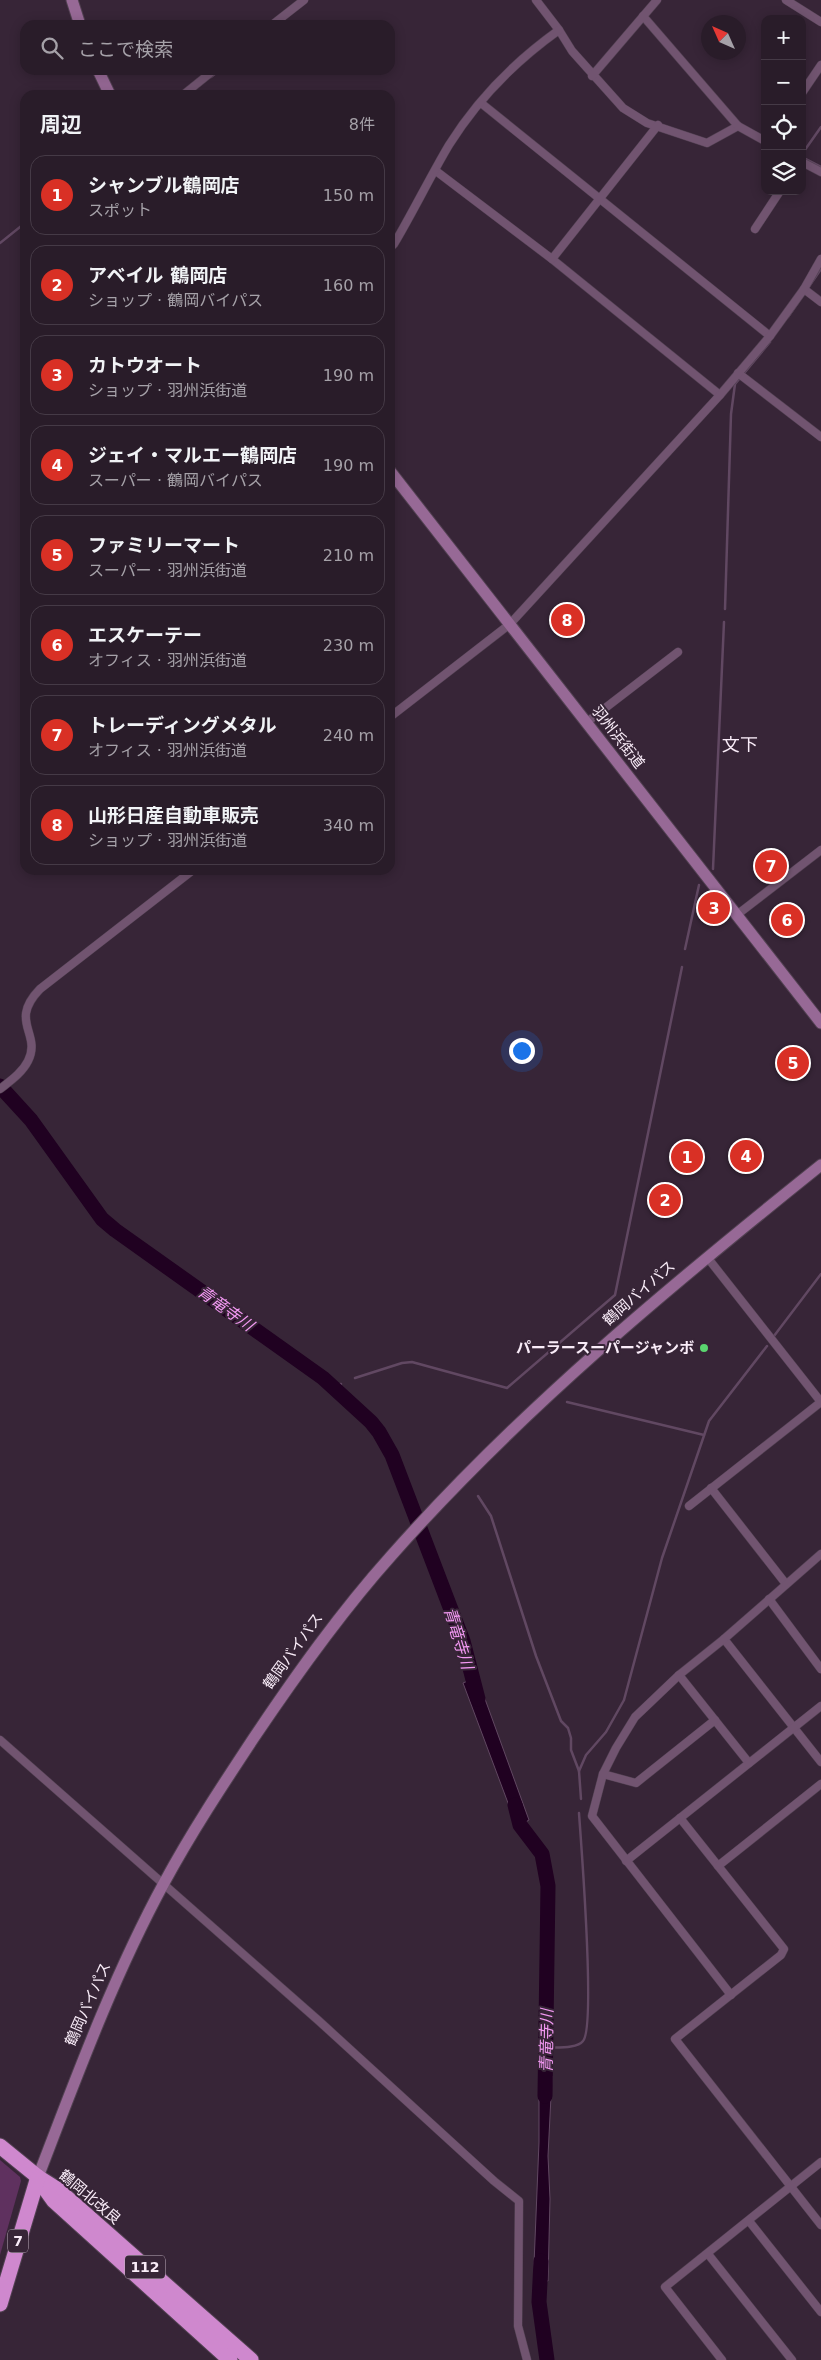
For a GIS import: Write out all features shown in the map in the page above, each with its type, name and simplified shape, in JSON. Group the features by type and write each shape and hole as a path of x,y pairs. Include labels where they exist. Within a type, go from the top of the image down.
{"highway":[{"path":"0,2146 38,2177"},
{"name":"鶴岡バイパス","path":"0,2304 38,2177"},
{"name":"鶴岡北改良","path":"38,2177 54,2201 230,2360"},
{"name":"鶴岡北改良","path":"38,2177 57,2190 251,2360"}],"main road":[{"path":"72,0 78,20"},
{"path":"100,75 108,90"},
{"name":"羽州浜街道","path":"395,478 738,914 821,1023"},
{"name":"鶴岡バイパス","path":"38,2177 86,2050 164,1884 226,1780 324,1636 390,1557 434,1509 574,1374 707,1257 821,1165"}],"street":[{"path":"278,20 304,0"},
{"path":"536,0 559,30 572,52 592,76 631,114 647,122 707,143 738,126"},
{"path":"592,76 657,0"},
{"path":"786,0 821,22"},
{"path":"643,16 738,126 761,138"},
{"path":"395,242 450,144 481,103 513,67 559,30"},
{"path":"806,86 821,65"},
{"path":"188,90 208,75"},
{"path":"481,103 770,336"},
{"path":"552,259 658,125"},
{"path":"806,164 821,172"},
{"path":"436,170 552,259 720,395"},
{"path":"755,229 777,195"},
{"path":"395,713 510,624 741,374 806,291 821,259"},
{"path":"806,291 821,302"},
{"path":"741,374 821,437"},
{"path":"587,722 678,652"},
{"path":"738,914 821,850"},
{"path":"0,1089 24,1069 29,1060 30,1040 24,1014 30,998 187,875"},
{"path":"689,1506 821,1402 707,1257"},
{"path":"711,1488 786,1584"},
{"path":"731,1994 592,1816 603,1774 635,1717 679,1675 724,1639 821,1554"},
{"path":"769,1599 821,1669"},
{"path":"724,1639 821,1762"},
{"path":"679,1675 749,1763"},
{"path":"626,1861 821,1706"},
{"path":"603,1774 636,1783 715,1720"},
{"path":"0,1740 164,1884 494,2181 519,2201 518,2326 528,2360"},
{"path":"718,1866 821,1784"},
{"path":"680,1818 784,1949 781,1955 674,2039 821,2225"},
{"path":"722,2360 665,2288 821,2162"},
{"path":"749,2221 821,2312"},
{"path":"708,2254 792,2360"}],"shaded area":[{"path":"477,1677 529,1820 517,1827 463,1683"},
{"path":"552,2076 548,2156 550,2199 548,2281 535,2280 534,2264 539,2142 539,2077"},
{"path":"0,2160 20,2177 21,2181 0,2255"}],"waterway":[{"path":"805,150 821,127"},
{"path":"806,159 821,167"},
{"path":"0,243 20,227"},
{"path":"788,317 821,269"},
{"path":"725,609 731,414 735,384 770,342"},
{"path":"713,869 724,622"},
{"path":"685,949 699,885"},
{"path":"355,1378 402,1363 412,1362 507,1388 615,1295 682,967"},
{"name":"青竜寺川","path":"0,1086 31,1120 102,1219 323,1378 371,1422 379,1432 392,1455 463,1641 478,1699"},
{"path":"774,1336 821,1274"},
{"path":"579,1771 586,1755 606,1732 624,1700 662,1558 709,1421 767,1346"},
{"name":"青竜寺川","path":"334,1387 341,1384"},
{"path":"567,1402 704,1435"},
{"path":"478,1496 491,1516 536,1656 561,1721 568,1728 571,1738 571,1750 579,1771 581,1799"},
{"name":"青竜寺川","path":"515,1805 520,1825 542,1854 548,1886 545,2096"},
{"path":"546,2048 580,2044 583,2041 587,2028 588,1971 579,1813"},
{"name":"青竜寺川","path":"541,2261 539,2302 547,2360"}],"place":[{"name":"山形日産自動車販売","path":"567,620"},
{"name":"トレーディングメタル","path":"771,866"},
{"name":"カトウオート","path":"714,908"},
{"name":"エスケーテー","path":"787,920"},
{"name":"ファミリーマート","path":"793,1063"},
{"name":"ジェイ・マルエー鶴岡店","path":"746,1156"},
{"name":"シャンブル鶴岡店","path":"687,1157"},
{"name":"アベイル 鶴岡店","path":"665,1200"},
{"name":"パーラースーパージャンボ","path":"704,1348"}],"district":[{"name":"文下","path":"740,745"}]}
